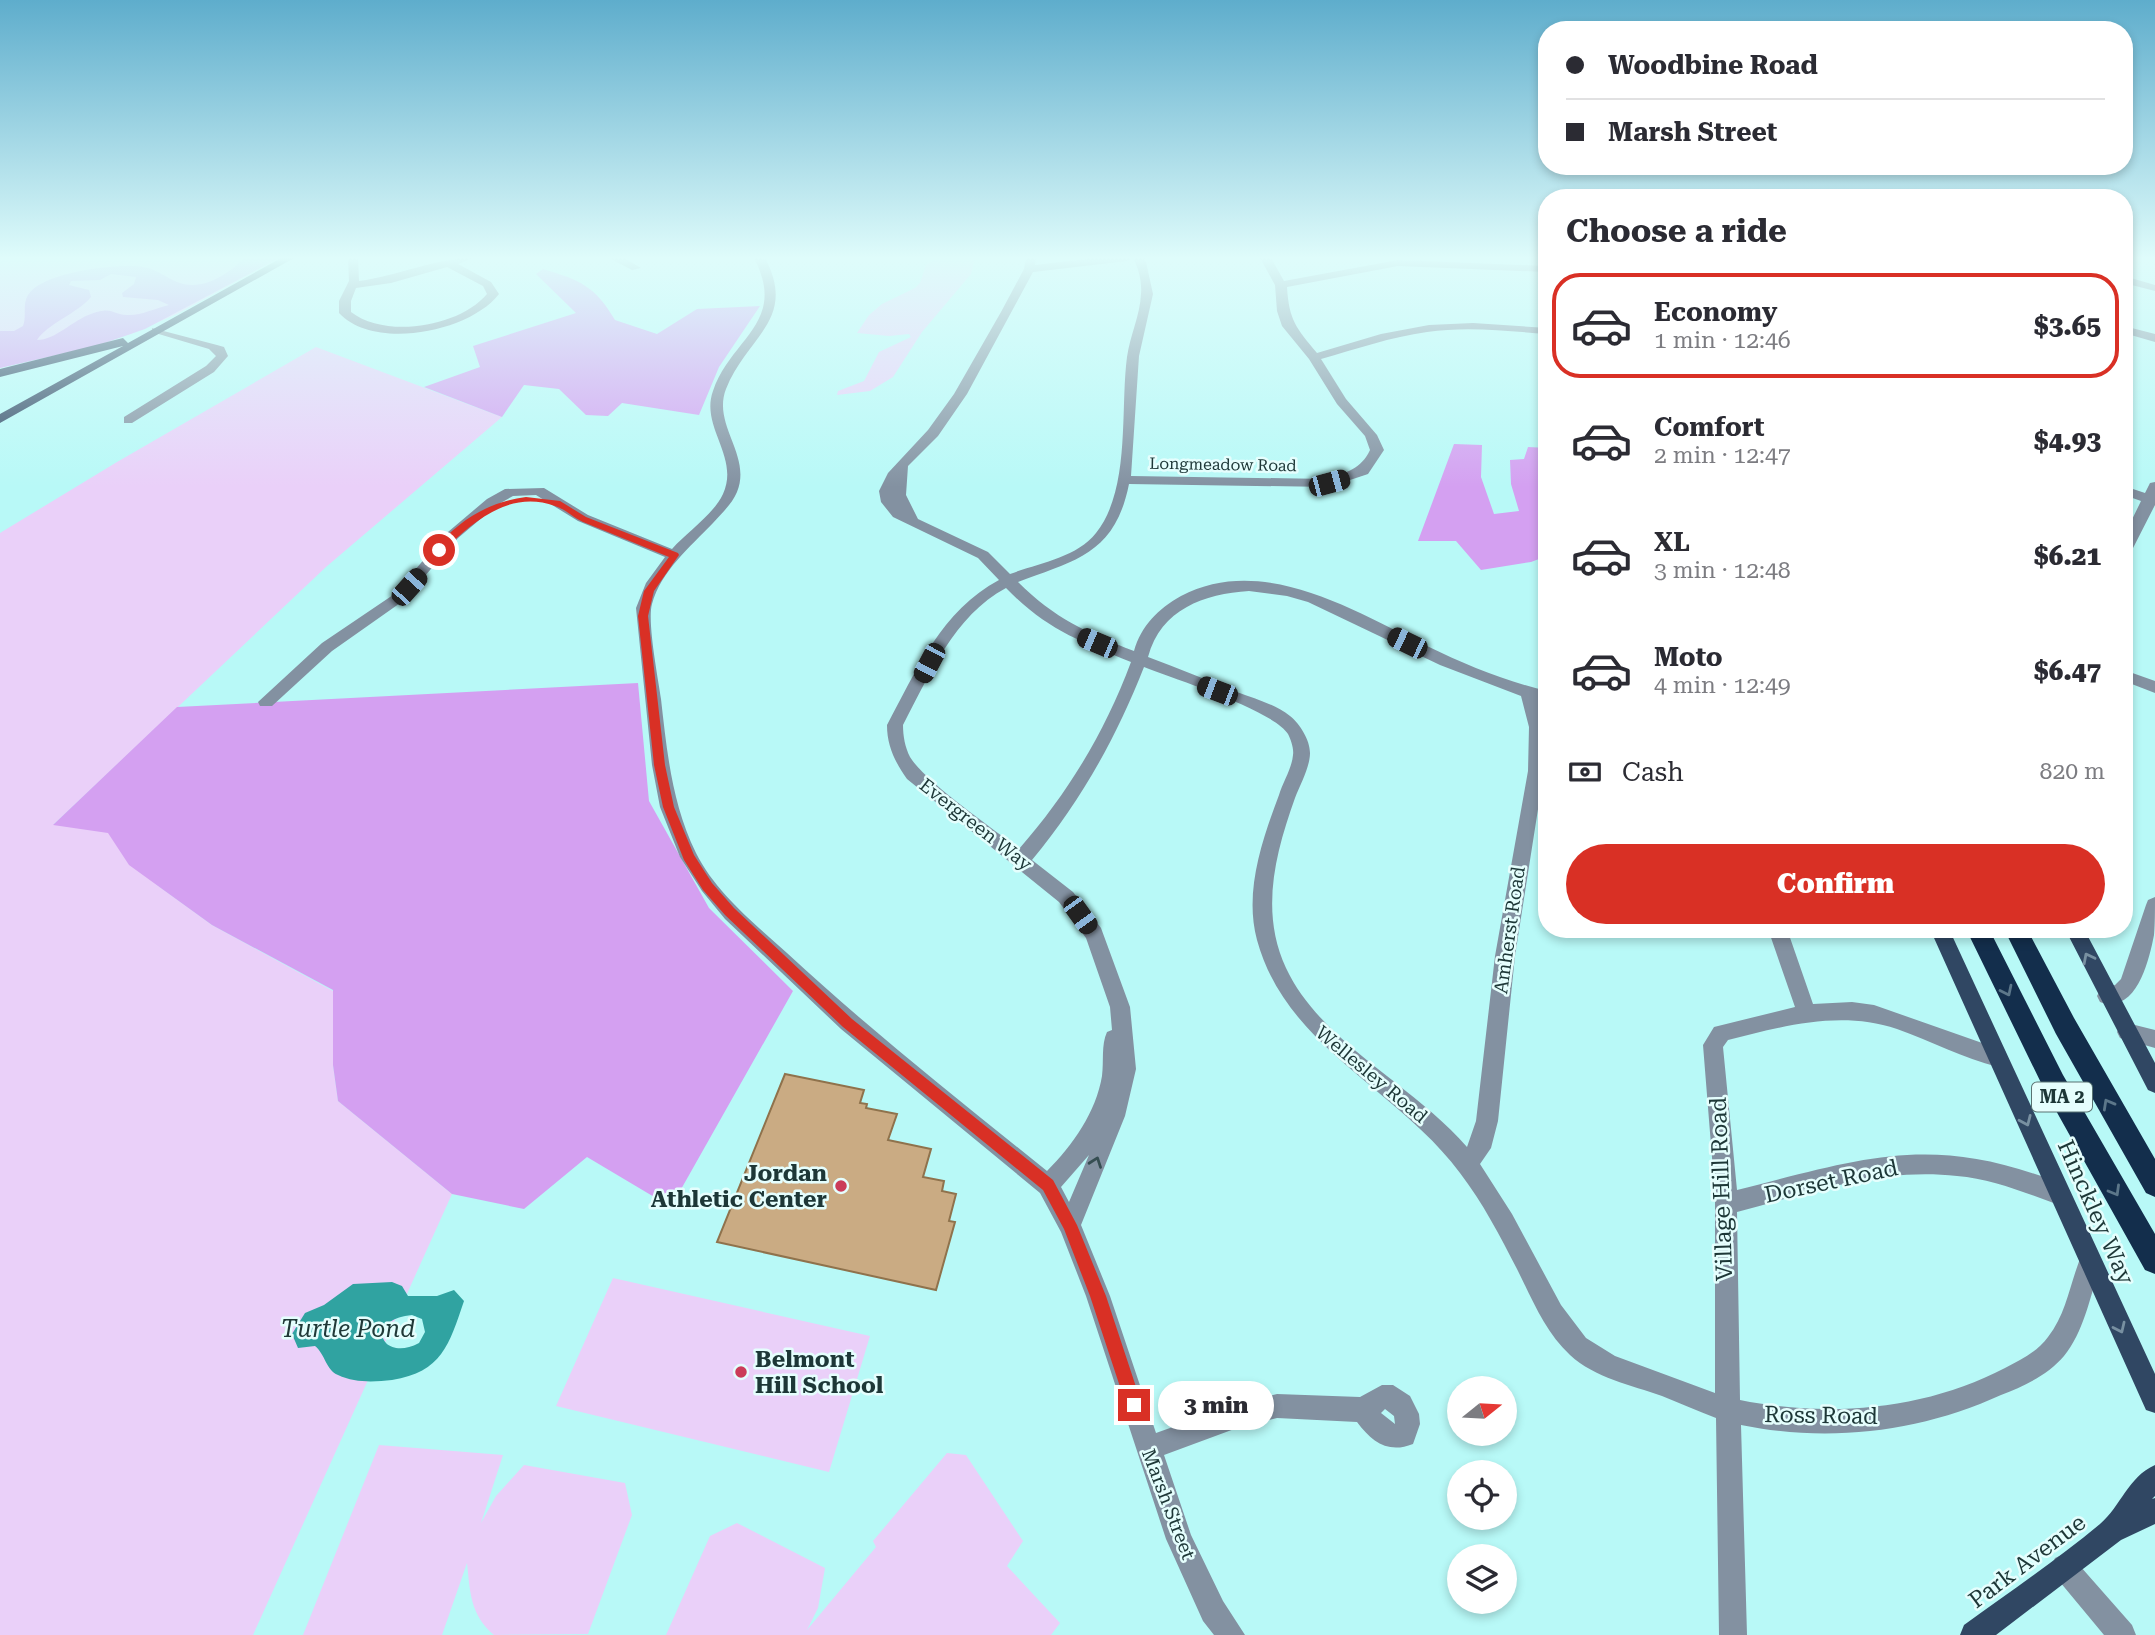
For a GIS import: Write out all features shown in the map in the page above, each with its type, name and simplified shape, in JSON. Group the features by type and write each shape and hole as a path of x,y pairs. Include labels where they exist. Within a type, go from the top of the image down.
{"highway":[{"name":"MA 2","path":"1982,938 2060,1093 2155,1260"},
{"name":"MA 2","path":"2020,938 2065,1026 2155,1184"}],"main road":[{"path":"0,373 74,356 142,334"},
{"path":"0,419 149,334"},
{"path":"74,356 83,373"},
{"name":"Hinckley Way","path":"1943,938 2155,1401"},
{"path":"2078,938 2155,1083"},
{"name":"Park Avenue","path":"2112,1531 2133,1500 2155,1478"},
{"name":"Park Avenue","path":"1975,1635 2112,1531 2155,1511"}],"street":[{"path":"128,420 205,372 222,358 221,352 216,348 170,334"},
{"name":"Marsh Street","path":"753,334 723,381 715,405 735,462 734,483 721,507 674,555 649,591 643,608 643,626 664,784 675,825 697,872 730,912 848,1023 1048,1185 1070,1225 1098,1296 1179,1539 1213,1611 1231,1635"},
{"name":"Wellesley Road","path":"994,334 967,388 928,440 890,481 886,497 895,512 977,551 1031,604 1054,622 1139,661 1282,716 1293,726 1301,739 1302,754 1264,870 1261,908 1265,936 1274,965 1289,994 1314,1026 1421,1114 1467,1164 1510,1231 1551,1311 1579,1347 1616,1368 1730,1410"},
{"path":"1009,580 1049,566 1093,544 1107,526 1123,480 1133,356 1138,334"},
{"name":"Longmeadow Road","path":"1123,480 1329,483 1363,471 1373,460 1377,450 1371,435 1341,401 1314,357 1296,334"},
{"path":"1314,357 1399,334"},
{"path":"2133,492 2153,495 2133,534"},
{"path":"266,702 327,647 398,598 439,550 471,519 503,503 526,500 557,503 583,519 674,555"},
{"name":"Evergreen Way","path":"1009,580 981,597 962,614 939,644 895,726 894,740 902,760 913,774 1066,897 1094,934 1120,1007 1126,1069 1114,1116 1070,1225"},
{"path":"1022,859 1051,827 1096,759 1148,635 1159,619 1176,605 1202,593 1256,587 1286,590 1323,602 1426,652 1538,695"},
{"path":"2133,678 2155,687"},
{"name":"Amherst Road","path":"1467,1164 1480,1149 1487,1121 1507,943 1536,771 1538,695"},
{"path":"2107,996 2121,992 2129,984 2155,905"},
{"path":"1780,938 1806,1011"},
{"path":"1048,1185 1072,1161 1094,1127 1102,1108 1111,1082 1114,1032 1120,1007"},
{"name":"Village Hill Road","path":"1733,1635 1726,1205 1713,1045 1721,1033 1806,1011 1854,1010 1875,1013 1972,1052 1998,1058"},
{"path":"2127,1032 2155,1040"},
{"name":"Dorset Road","path":"1726,1205 1869,1168 1925,1163 1988,1171 2059,1194"},
{"name":"Ross Road","path":"1730,1410 1788,1419 1868,1420 1956,1403 1989,1390 2046,1357 2063,1337 2090,1262"},
{"path":"1148,1448 1237,1416 1277,1406 1363,1410"},
{"path":"2064,1567 2122,1635"}],"shaded area":[{"path":"0,334 130,334 0,368"},
{"path":"0,334 42,334 37,340 56,334 130,334 96,346 0,368"},
{"path":"510,334 741,334 719,367 699,415 622,403 608,416 586,415 559,389 524,385 502,417 424,387 480,367 473,346"},
{"path":"909,334 921,334 893,377 870,391 837,395 838,391 864,381 879,352 911,337"},
{"path":"316,347 502,417 326,567 54,824 108,832 157,885 212,925 333,991 333,1065 338,1101 452,1194 253,1635 0,1635 0,533"},
{"path":"1454,444 1482,445 1481,477 1494,514 1519,511 1511,484 1510,460 1524,459 1528,447 1538,448 1538,559 1481,570 1456,541 1418,541"},
{"path":"638,683 649,801 709,908 793,991 671,1207 587,1157 524,1209 452,1194 338,1101 333,1065 333,990 212,925 129,865 108,833 53,825 177,707"},
{"path":"613,1278 870,1336 829,1472 556,1406"},
{"path":"379,1445 503,1455 481,1523 496,1496 524,1465 625,1483 632,1515 588,1634 494,1635 476,1611 467,1563 442,1635 303,1635"},
{"path":"947,1453 966,1455 1023,1541 1007,1566 1060,1623 1051,1635 666,1635 710,1536 737,1523 825,1568 818,1608 807,1630 876,1547 873,1541"}],"water":[{"name":"Turtle Pond","path":"392,1282 402,1286 408,1296 437,1296 454,1290 464,1301 441,1354 433,1363 409,1376 365,1381 344,1378 334,1373 315,1346 298,1348 292,1334 305,1313 324,1305 353,1284","holes":["412,1315 422,1319 425,1332 419,1343 406,1348 395,1348 383,1338 387,1324 397,1318"]}],"building":[{"name":"Jordan Athletic Center","path":"785,1074 864,1090 860,1103 867,1104 866,1108 897,1114 888,1140 931,1149 923,1177 944,1181 942,1191 956,1194 949,1221 955,1222 936,1290 717,1242"}],"place":[{"name":"Jordan Athletic Center","path":"841,1186"},
{"name":"Belmont Hill School","path":"741,1372"}],"route":[{"path":"439,550 471,519 483,512 503,503 539,500 557,503 583,519 674,555 659,573 645,600 643,626 660,765 669,807 697,872 730,912 848,1023 1048,1185 1070,1225 1098,1296 1134,1405"}]}
